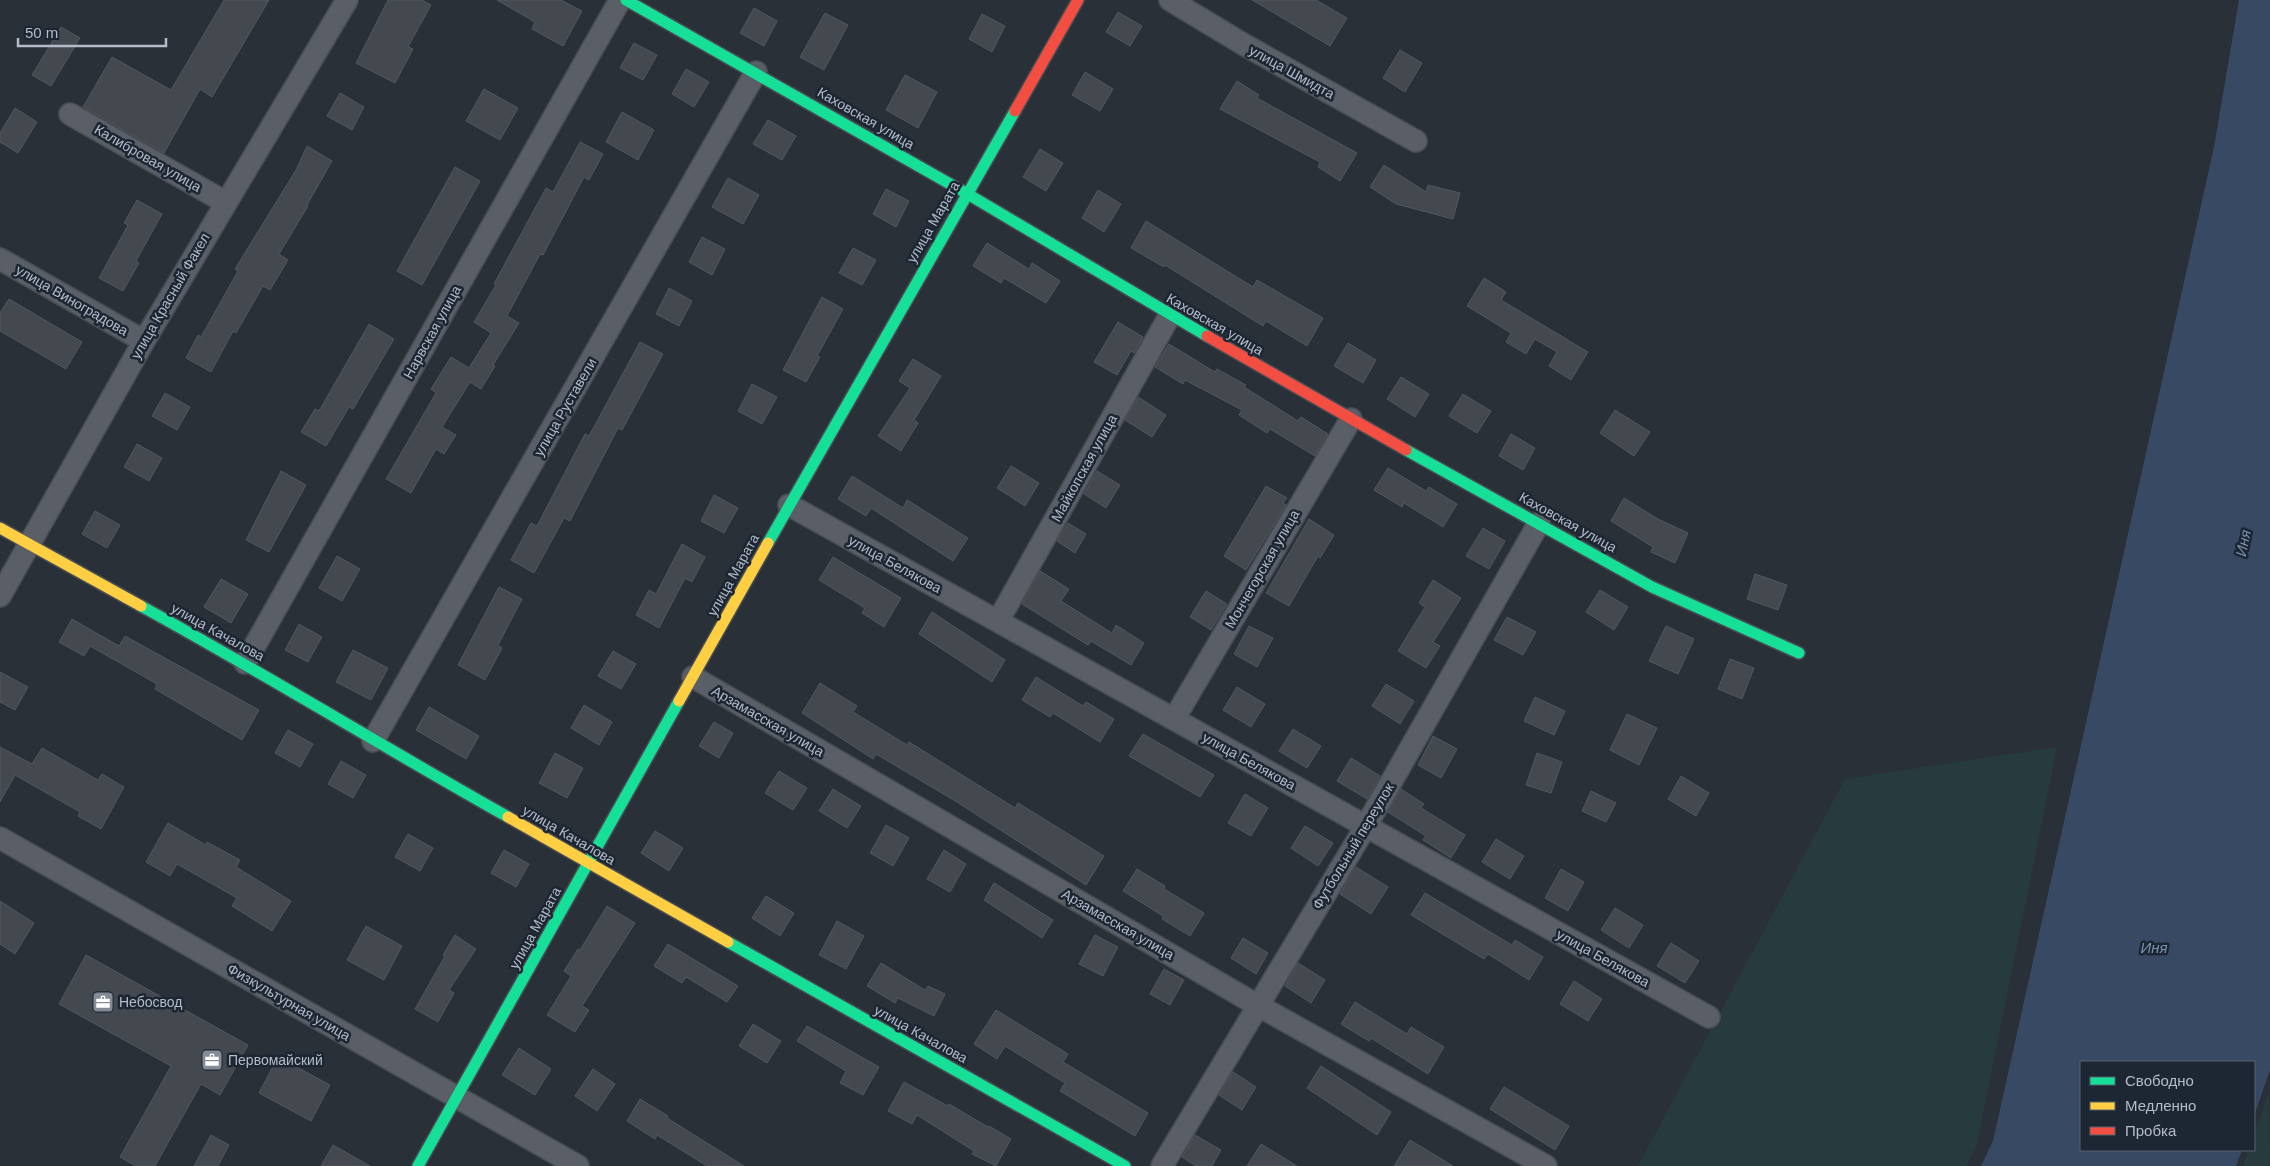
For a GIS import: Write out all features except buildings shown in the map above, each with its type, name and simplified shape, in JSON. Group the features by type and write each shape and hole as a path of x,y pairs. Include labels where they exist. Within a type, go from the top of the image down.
{"street":[{"name":"улица Красный Факел","path":"0,596 144,341 225,202 347,0"},
{"name":"Нарвская улица","path":"245,664 620,0"},
{"name":"Каховская улица","path":"626,0 756,72 966,193 1170,315 1351,419 1652,587 1799,653"},
{"name":"улица Марата","path":"418,1166 789,505 1078,0"},
{"name":"улица Шмидта","path":"1170,0 1243,44 1416,141"},
{"name":"улица Руставели","path":"373,741 756,72"},
{"name":"Калибровая улица","path":"70,114 225,202"},
{"name":"улица Виноградова","path":"0,259 144,341"},
{"name":"Майкопская улица","path":"998,621 1170,315"},
{"name":"Мончегорская улица","path":"1174,719 1351,419"},
{"name":"улица Белякова","path":"789,505 1709,1017"},
{"name":"Футбольный переулок","path":"1162,1166 1366,826 1539,523"},
{"name":"улица Качалова","path":"0,528 245,664 373,741 588,864 1124,1166"},
{"name":"Арзамасская улица","path":"692,677 1257,1005 1546,1166"},
{"name":"Физкультурная улица","path":"0,838 578,1166"}],"green space":[{"path":"2057,747 1977,1144 1966,1166 1638,1166 1845,779"},
{"path":"2269,1092 2270,1166 2243,1166 2248,1151 2255,1151 2255,1132"}],"water":[{"name":"Иня","path":"2239,0 2270,0 2270,1070 2255,1113 2255,1061 2080,1061 2080,1151 2242,1151 2236,1166 1981,1166 1993,1141 2214,147"}],"traffic: fast":[{"path":"626,0 966,193 1207,336"},
{"path":"768,543 1015,111"},
{"path":"1406,450 1652,587 1799,653"},
{"path":"141,606 508,817"},
{"path":"418,1166 679,701"},
{"path":"728,942 1125,1166"}],"traffic: slow":[{"path":"0,528 141,606"},
{"path":"679,701 768,543"},
{"path":"508,817 728,942"}],"traffic: jam":[{"path":"1015,111 1078,0"},
{"path":"1207,336 1406,450"}],"place":[{"name":"Небосвод","path":"103,1002"},
{"name":"Первомайский","path":"212,1060"}]}
